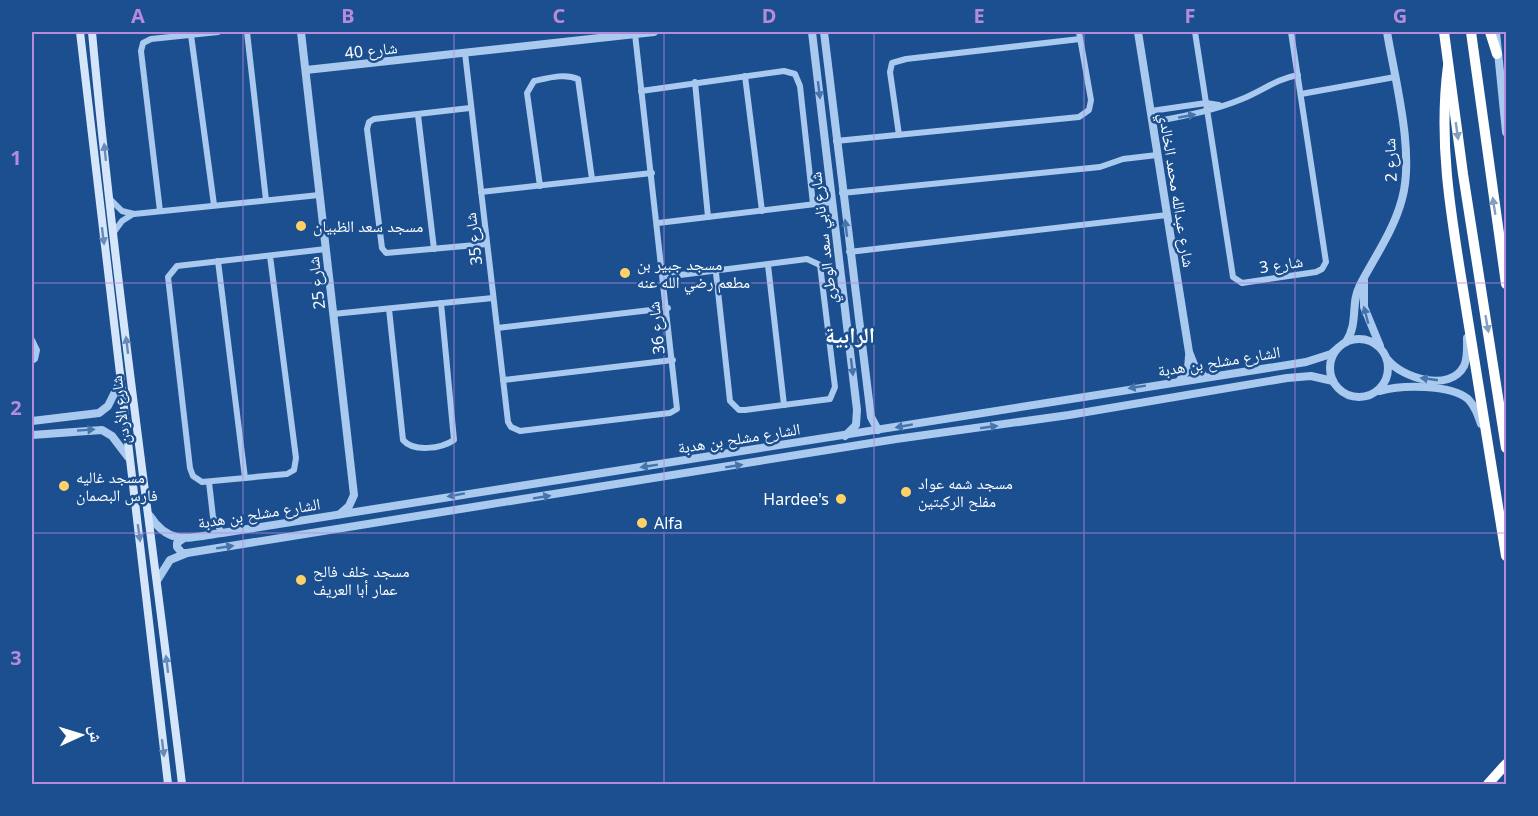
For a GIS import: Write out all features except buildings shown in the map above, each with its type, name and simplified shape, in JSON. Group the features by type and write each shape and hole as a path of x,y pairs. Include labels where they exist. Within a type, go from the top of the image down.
{"highway":[{"path":"1444,32 1506,448"},
{"path":"1471,32 1506,284"},
{"path":"1490,32 1497,54"},
{"path":"1448,66 1444,99 1444,156 1465,306 1506,556"},
{"path":"1488,784 1506,764"},
{"path":"1497,784 1506,770"}],"main road":[{"path":"80,34 86,32 92,34"},
{"name":"شارع الأردن","path":"80,34 168,784"},
{"name":"شارع الأردن","path":"92,34 139,446 150,516 182,784"},
{"path":"158,705 162,698 169,700 172,730 177,744"}],"street":[{"path":"160,211 141,51 142,43 151,39 218,32"},
{"path":"247,32 266,200"},
{"name":"شارع 25","path":"301,32 354,495"},
{"name":"شارع 40","path":"306,70 654,32"},
{"name":"شارع نابي سعد الوطري","path":"812,32 857,410 856,425 845,436"},
{"name":"شارع نابي سعد الوطري","path":"824,32 849,252 871,417 878,430"},
{"path":"836,141 1079,117 1086,114 1091,100 1079,32"},
{"name":"شارع عبدالله محمد الخالدي","path":"1138,32 1189,352 1188,369 1179,380"},
{"name":"شارع 3","path":"1195,32 1235,279 1242,283 1316,272 1324,267 1326,259 1291,32"},
{"name":"شارع 2","path":"1346,342 1354,326 1356,297 1397,215 1405,190 1407,163 1388,32"},
{"path":"1496,32 1506,132"},
{"name":"شارع 36","path":"508,422 510,427 520,431 670,413 677,409 668,308 635,34"},
{"path":"190,35 214,205"},
{"path":"899,135 890,72 892,63 906,59 1080,39"},
{"name":"شارع 35","path":"465,53 508,422"},
{"path":"641,91 789,71 795,74 799,80 813,204"},
{"path":"540,186 527,93 534,81 550,77 571,75 578,78 592,179"},
{"path":"1153,122 1208,112 1220,105 1243,99 1273,82 1298,75"},
{"path":"745,76 762,211"},
{"path":"1301,93 1395,77"},
{"path":"695,82 708,218"},
{"path":"1151,111 1206,103 1220,105"},
{"path":"470,108 418,116 374,119 369,122 367,129 382,248 386,253 487,244"},
{"path":"418,116 434,249"},
{"path":"842,193 1100,167 1123,159 1157,155"},
{"path":"481,192 652,173"},
{"path":"110,198 122,211 134,214 319,195"},
{"path":"658,223 832,202"},
{"path":"114,232 122,221 134,214"},
{"path":"849,252 1167,215"},
{"path":"270,256 296,458 294,470 287,474 209,482 197,479 190,468 168,278 177,266 326,249"},
{"path":"664,277 716,273 807,259 820,265 823,271 834,395 826,401 739,410 730,401 716,273"},
{"path":"218,261 245,478"},
{"path":"768,265 784,405"},
{"path":"1364,279 1366,317 1388,360 1400,371 1410,375 1440,380 1454,377 1467,360 1465,306"},
{"path":"333,314 493,298"},
{"path":"388,309 403,440 408,446 415,448 448,444 454,440 441,303"},
{"path":"497,328 668,308"},
{"path":"845,309 852,313 857,308"},
{"path":"32,340 37,350 35,359 32,361"},
{"path":"1381,348 1368,340 1346,342 1338,348 1330,364 1333,381 1344,394 1352,397 1370,396 1377,392 1409,385 1462,395 1475,408 1490,451"},
{"name":"الشارع مشلح بن هدبة","path":"150,516 162,532 174,538 222,533 482,490 845,436 1179,380 1306,362 1331,354 1338,348"},
{"name":"شارع عبدالله محمد الخالدي","path":"1189,352 1195,367 1205,377"},
{"path":"503,380 673,360"},
{"path":"1377,392 1386,381 1388,360"},
{"name":"الشارع مشلح بن هدبة","path":"158,579 170,560 187,553 1287,378 1311,376 1333,381"},
{"path":"32,421 99,412 108,406 120,382"},
{"path":"951,418 945,427 951,432"},
{"path":"926,422 932,428 929,436"},
{"path":"32,435 102,430 112,436 128,457"},
{"path":"209,482 213,518 222,533"},
{"path":"482,490 490,497 484,505"},
{"path":"340,514 349,506 354,495 371,509"},
{"path":"183,538 177,543 177,547 182,553 187,553"}],"place":[{"name":"مسجد سعد الظبيان","path":"301,226"},
{"name":"مسجد جبير بن مطعم رضي الله عنه","path":"625,273"},
{"name":"مسجد غاليه فارس البصمان","path":"64,486"},
{"name":"مسجد شمه عواد مفلح الركبتين","path":"906,492"},
{"name":"Hardee's","path":"841,499"},
{"name":"Alfa","path":"642,523"},
{"name":"مسجد خلف فالح عمار أبا العريف","path":"301,580"}],"district":[{"name":"الرابية","path":"850,334"}]}
